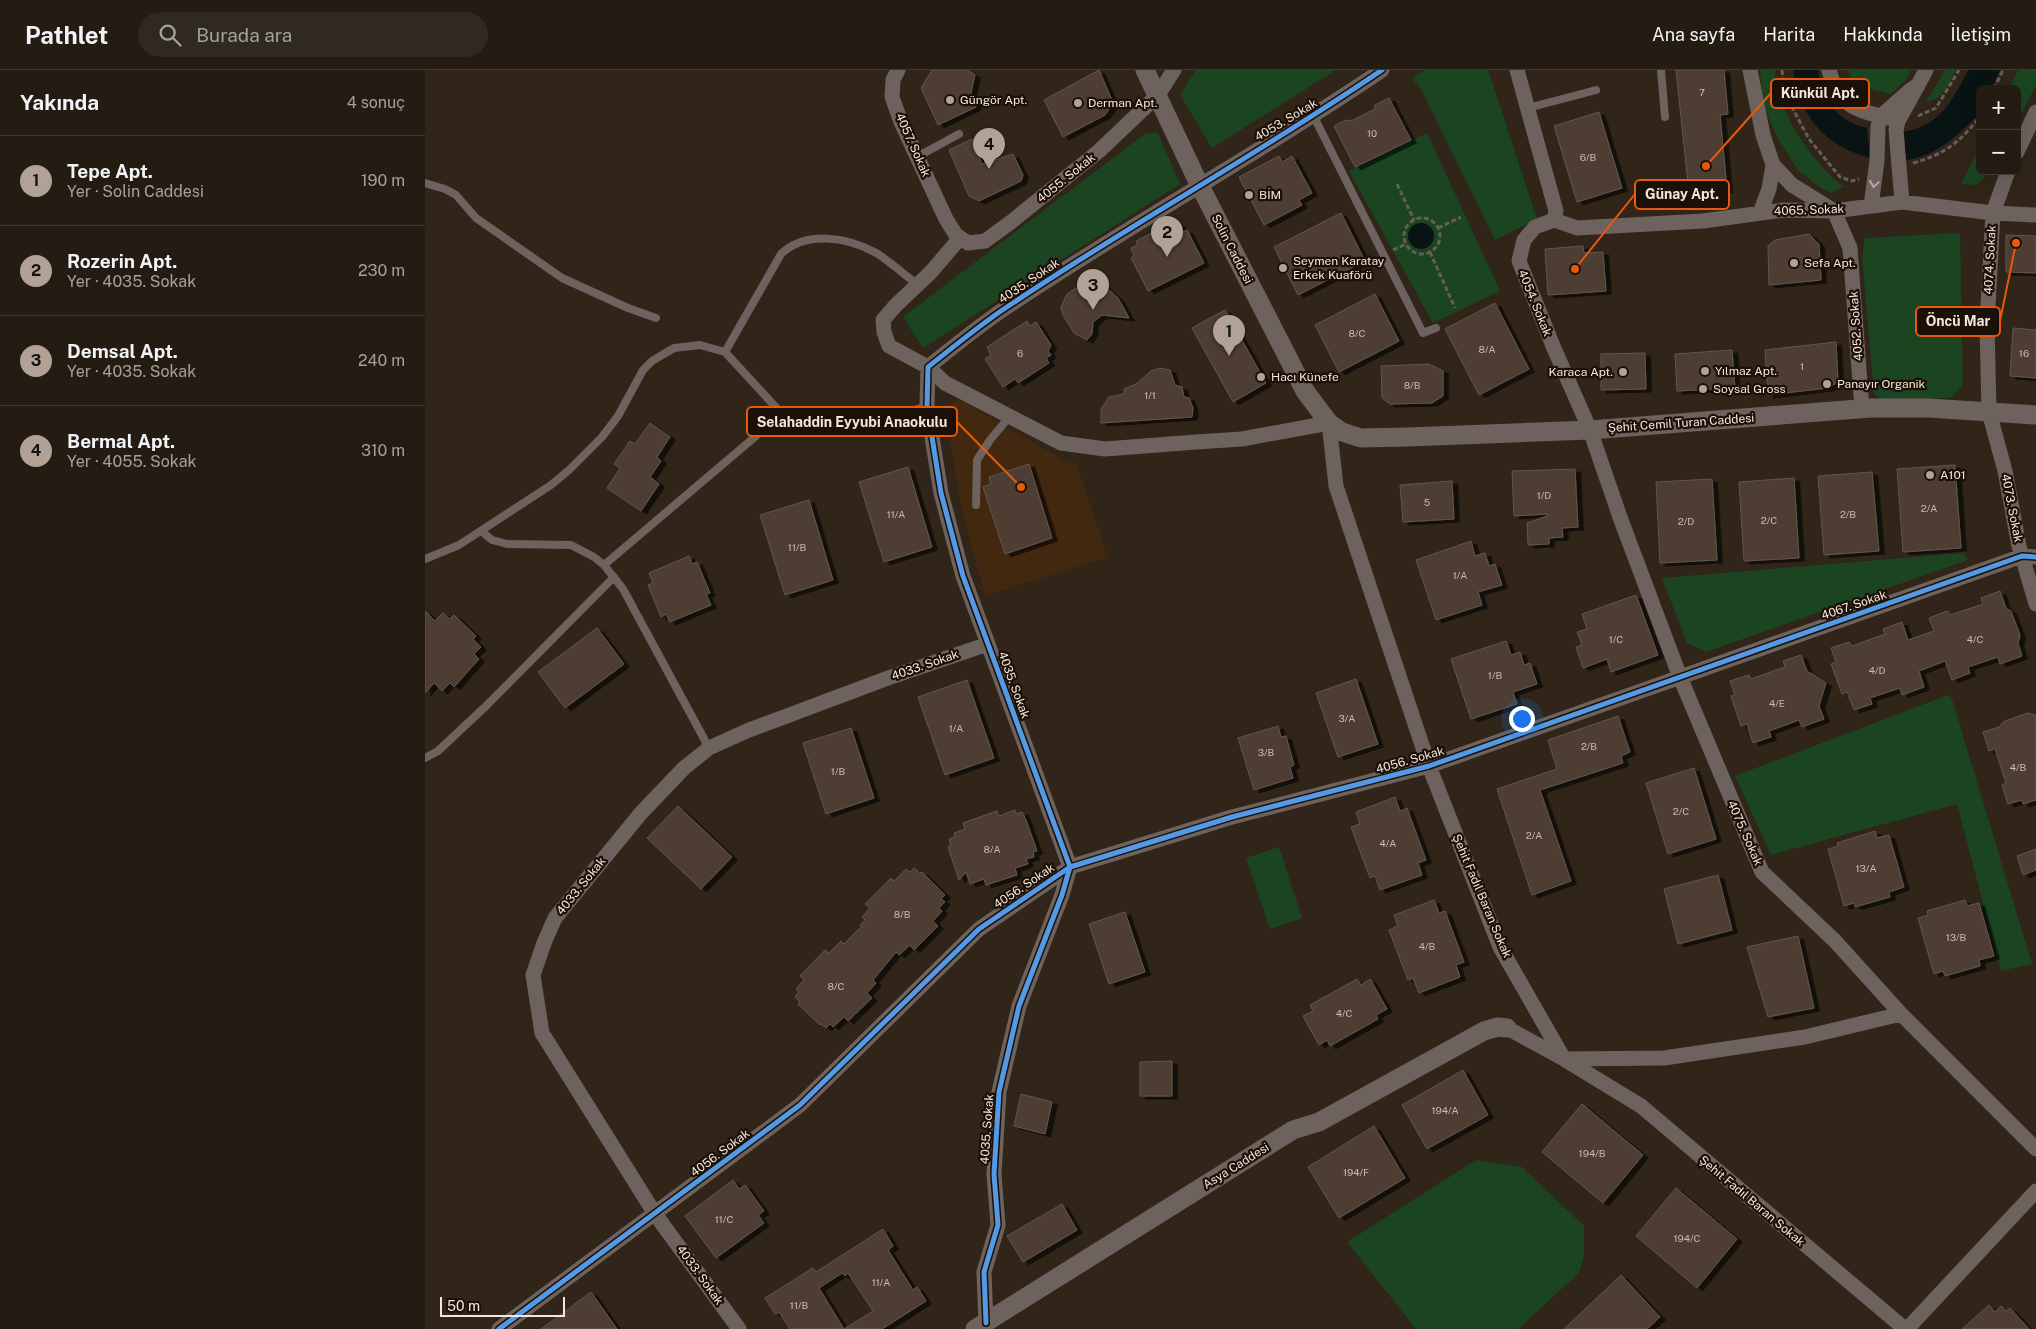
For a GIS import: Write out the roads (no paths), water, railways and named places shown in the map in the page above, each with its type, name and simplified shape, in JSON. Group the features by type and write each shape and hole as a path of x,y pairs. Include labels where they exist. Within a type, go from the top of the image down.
{"street":[{"name":"4057. Sokak","path":"898,70 893,80 892,96 901,122 946,219 960,238"},
{"name":"Solin Caddesi","path":"1145,70 1199,184 1305,391 1329,423"},
{"name":"4055. Sokak","path":"960,238 969,243 985,241 1011,222 1099,151 1158,95 1174,70"},
{"name":"4053. Sokak","path":"1199,184 1313,115 1382,70"},
{"path":"1517,70 1556,211 1554,220"},
{"path":"1750,70 1763,135 1773,165 1792,185 1834,211"},
{"path":"1829,70 1834,87 1849,104 1879,124 1897,128"},
{"path":"1903,202 1897,128 1926,70"},
{"path":"1871,206 1877,161 1879,124 1918,85"},
{"path":"2021,144 2036,112"},
{"path":"1760,213 1769,189 1773,165"},
{"name":"4074. Sokak","path":"1989,412 1987,324 1993,212 2007,175"},
{"name":"4035. Sokak","path":"980,1326 984,1272 998,1225 994,1174 999,1092 1019,1006 1071,867 963,576 943,502 927,406 928,367 1011,304 1199,184"},
{"name":"4065. Sokak","path":"1554,220 1577,228 1703,221 1784,210 1834,211 1903,202 2036,215"},
{"name":"4052. Sokak","path":"1834,211 1849,248 1862,409"},
{"name":"4054. Sokak","path":"1554,220 1535,227 1524,240 1519,261 1553,346 1590,430"},
{"path":"960,238 883,320 884,332 889,346 928,367 945,383 1061,443 1105,449 1242,439 1329,423"},
{"name":"Şehit Cemil Turan Caddesi","path":"1329,423 1342,432 1361,438 1408,438 1590,430 1862,409 1929,408 2036,415"},
{"name":"4073. Sokak","path":"1989,412 2029,557 2036,604"},
{"name":"Şehit Fadıl Baran Sokak","path":"1329,423 1336,486 1429,766 1500,947 1564,1059 1641,1106 1906,1329"},
{"name":"4075. Sokak","path":"1590,430 1679,677 1762,872 1835,941 1901,1014 2036,1149"},
{"name":"4067. Sokak","path":"1679,677 2029,557"},
{"name":"4033. Sokak","path":"739,1329 655,1214 542,1033 533,975 555,918 641,813 684,768 709,748 749,730 878,681 988,644"},
{"name":"4056. Sokak","path":"499,1329 800,1105 979,929 1071,867 1232,817 1429,766 1679,677"},
{"path":"1507,1028 1564,1059 1664,1058 1805,1037 1901,1014"},
{"name":"Asya Caddesi","path":"980,1326 1293,1130 1319,1122 1484,1031 1498,1027 1507,1028"},
{"path":"1906,1329 2036,1191"}],"lane":[{"path":"1661,70 1665,117"},
{"path":"1528,108 1596,90"},
{"path":"1313,115 1423,333 1436,328"},
{"path":"917,157 959,134"},
{"path":"425,183 445,188 456,196 476,218 562,278 628,308 656,318"},
{"path":"725,352 781,254 787,248 803,240 820,238 860,246 877,254 917,284"},
{"path":"425,560 459,545 551,485 586,454 618,416 643,370 652,361 674,348 687,345 713,347 725,352 783,414 803,426 820,431 837,432 859,428 927,406"},
{"path":"604,565 783,414"},
{"path":"976,506 977,460 990,440 1010,416"},
{"path":"481,531 492,540 507,544 571,545 604,565 623,589 709,748"},
{"path":"425,758 438,751 487,706 614,576"}],"place":[{"name":"Güngör Apt.","path":"950,100"},
{"name":"Derman Apt.","path":"1078,103"},
{"name":"Künkül Apt.","path":"1706,166"},
{"name":"Bermal Apt.","path":"989,169"},
{"name":"BİM","path":"1249,195"},
{"name":"Öncü Mar","path":"2016,243"},
{"name":"Rozerin Apt.","path":"1167,257"},
{"name":"Sefa Apt.","path":"1794,263"},
{"name":"Seymen Karatay Erkek Kuaförü","path":"1283,268"},
{"name":"Günay Apt.","path":"1575,269"},
{"name":"Demsal Apt.","path":"1093,310"},
{"name":"Tepe Apt.","path":"1229,356"},
{"name":"Yılmaz Apt.","path":"1705,371"},
{"name":"Karaca Apt.","path":"1623,372"},
{"name":"Hacı Künefe","path":"1261,377"},
{"name":"Panayır Organik","path":"1827,384"},
{"name":"Soysal Gross","path":"1703,389"},
{"name":"A101","path":"1930,475"},
{"name":"Selahaddin Eyyubi Anaokulu","path":"1021,487"}]}
